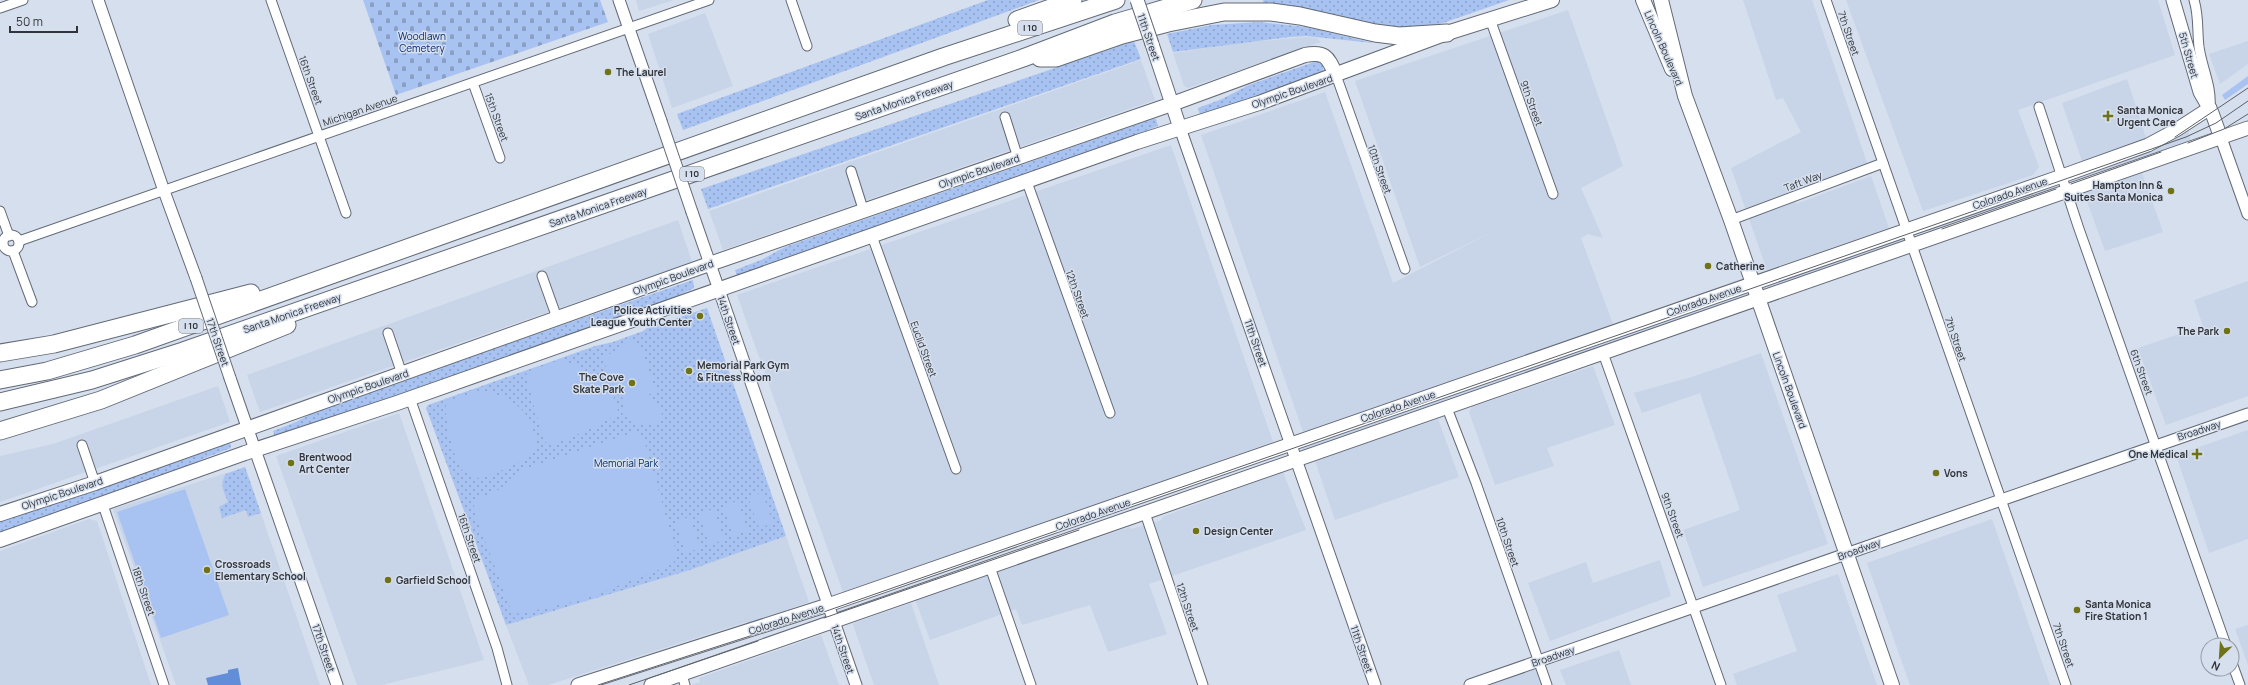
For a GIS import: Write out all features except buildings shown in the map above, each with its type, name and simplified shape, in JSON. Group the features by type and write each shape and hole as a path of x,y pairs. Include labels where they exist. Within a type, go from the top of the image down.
{"highway":[{"path":"943,56 987,32 1073,0"},
{"name":"I 10","path":"0,380 47,370 135,345 943,56 1116,0"},
{"name":"Santa Monica Freeway","path":"0,402 92,380 361,290 1023,58 1114,23 1193,0"},
{"path":"1023,58 1056,58 1122,35 1168,22 1224,12 1271,12 1300,16 1399,36 1447,34"},
{"path":"0,353 54,344 220,302 346,261 378,258"},
{"path":"0,431 101,400 154,380 272,332 361,290"}],"main road":[{"name":"11th Street","path":"1137,0 1180,128"},
{"name":"Olympic Boulevard","path":"0,540 103,505 255,450 410,398 718,288 1336,75 1490,19 1552,0"},
{"name":"Lincoln Boulevard","path":"1643,0 1660,45 1685,96 1731,220 1892,685"},
{"name":"Lincoln Boulevard","path":"1661,0 1685,96"},
{"name":"5th Street","path":"2173,0 2200,92 2210,108 2221,138"},
{"name":"Olympic Boulevard","path":"0,514 95,483 556,318 1172,104 1305,55 1319,53 1325,56 1336,75"},
{"name":"Colorado Avenue","path":"578,685 828,605 2062,176 2148,145 2176,130 2210,108"},
{"name":"Colorado Avenue","path":"651,685 683,680 834,621 2248,128"}],"street":[{"path":"0,8 23,0"},
{"name":"17th Street","path":"98,0 337,685"},
{"name":"16th Street","path":"271,0 346,213"},
{"name":"14th Street","path":"619,0 856,685"},
{"name":"Michigan Avenue","path":"19,241 709,0"},
{"path":"791,0 807,46"},
{"name":"7th Street","path":"1826,0 2066,685"},
{"name":"5th Street","path":"2194,0 2198,14 2200,47 2211,92 2210,108"},
{"name":"9th Street","path":"1490,19 1553,194"},
{"name":"10th Street","path":"1336,75 1405,269"},
{"name":"15th Street","path":"473,83 500,158"},
{"name":"6th Street","path":"2039,107 2067,192 2223,637"},
{"path":"1005,118 1018,158"},
{"name":"11th Street","path":"1180,128 1375,685"},
{"name":"5th Street","path":"2221,138 2248,214"},
{"name":"Taft Way","path":"1731,220 1882,163"},
{"path":"851,171 864,212"},
{"name":"12th Street","path":"1026,182 1110,413"},
{"path":"0,211 9,236"},
{"path":"9,236 16,237 19,241 18,246 13,251"},
{"path":"9,236 4,241 2,246 7,250 13,251"},
{"name":"Euclid Street","path":"872,236 956,469"},
{"path":"13,251 32,302"},
{"path":"542,276 556,318"},
{"path":"388,333 402,374"},
{"name":"9th Street","path":"1604,353 1721,685"},
{"name":"16th Street","path":"410,398 497,648 507,685"},
{"name":"10th Street","path":"1447,408 1476,483 1547,685"},
{"name":"Broadway","path":"1470,685 2248,414"},
{"path":"82,445 95,483"},
{"name":"18th Street","path":"103,505 164,685"},
{"name":"12th Street","path":"1145,513 1203,685"},
{"path":"990,567 1031,685"}],"shaded area":[{"path":"636,0 674,0 639,11"},
{"path":"1743,0 1812,0 1867,163 1792,192 1796,204 1871,176 1889,228 1767,270 1731,168 1801,132 1783,98 1776,100"},
{"path":"1846,0 2158,0 2175,55 2018,110 2039,167 2033,175 1923,211"},
{"path":"1568,10 1623,166 1581,188 1603,238 1588,234 1581,238 1613,324 1303,432 1201,135 1325,92 1393,283 1494,231 1420,267 1355,81"},
{"path":"705,13 733,86 672,108 648,34"},
{"path":"1305,37 1316,38 1321,42 1188,88 1184,86 1173,53 1239,43"},
{"path":"2248,41 2248,64 2220,84 2209,54"},
{"path":"1141,60 1155,100 723,250 709,211"},
{"path":"2127,79 2146,138 2082,161 2062,103"},
{"path":"2187,127 2192,144 1930,235 1927,226"},
{"path":"1171,145 1273,442 843,592 737,295"},
{"path":"2142,173 2163,232 2105,251 2084,193"},
{"path":"678,220 692,262 260,412 247,375"},
{"path":"1904,234 1907,243 1303,454 1300,444"},
{"path":"2248,281 2248,396 2166,425 2138,348 2203,326 2194,300"},
{"path":"1761,353 1828,544 1703,587 1683,530 1740,510 1700,393 1642,413 1634,393 1695,376"},
{"path":"1593,366 1615,425 1547,448 1554,466 1495,485 1469,412 1472,407"},
{"path":"218,386 230,422 0,502 0,456 53,444"},
{"name":"Garfield School","path":"399,413 484,660 382,685 357,685 276,456"},
{"path":"1438,419 1459,477 1335,520 1315,461"},
{"path":"2248,430 2248,539 2209,553 2176,455"},
{"name":"Crossroads Elementary School","path":"245,467 320,685 176,685 113,509"},
{"path":"1283,472 1306,530 1149,584 1167,634 1108,652 1090,605 1022,625 1016,609 930,640 915,599 1130,527 1131,529 1162,520 1162,517"},
{"path":"89,519 97,521 151,685 0,685 0,551"},
{"path":"1992,519 2050,685 1910,685 1867,563"},
{"path":"786,536 809,602 752,623 746,622 548,685 529,685 506,625 687,571"},
{"path":"1660,560 1671,596 1550,641 1528,583 1586,562 1593,583"},
{"path":"1838,574 1877,685 1737,685 1733,674 1797,651 1777,595"},
{"path":"911,603 939,685 874,685 853,625 854,623"},
{"path":"2248,625 2248,665 2240,643 2240,637 2238,637 2235,629"},
{"path":"821,635 839,685 691,685 700,682 699,678"},
{"path":"1619,650 1631,685 1566,685 1560,670"},
{"path":"1538,661 1547,685 1470,685"}],"green space":[{"name":"Woodlawn Cemetery","path":"363,0 600,0 608,22 396,95"},
{"path":"988,0 1039,0 683,130 677,114"},
{"path":"1263,0 1509,0 1443,23 1409,31 1264,7"},
{"path":"1259,22 1306,27 1373,43 1306,36 1173,52 1167,34 1212,25"},
{"path":"1134,41 1141,59 708,209 701,189"},
{"path":"1317,61 1322,64 1323,67 1323,73 1320,75 1200,115 1198,108 1222,99 1249,85"},
{"path":"2248,76 2248,84 2225,100 2222,95"},
{"path":"1156,119 1158,126 1130,137 737,276 735,270 761,260 785,247"},
{"path":"693,280 694,288 652,308 275,437 273,431 296,422 321,408"},
{"name":"Memorial Park","path":"707,308 786,536 687,571 506,625 426,408 428,405 595,346 613,342 643,331 647,328"},
{"name":"The Cove Skate Park","path":"630,340 637,343 640,350 642,350 656,392 647,395 647,398 652,402 659,404 662,412 661,420 655,425 639,424 622,415 627,406 619,392 621,385 612,383 608,379 604,357 608,354 616,353 624,342"},
{"path":"559,360 564,360 605,380 610,386 619,414 586,431 552,445 545,442 532,400 526,372"},
{"path":"481,390 499,395 515,404 522,410 532,424 536,448 527,458 518,463 490,475 477,478 464,472 458,464 447,424 446,406 447,401"},
{"path":"634,432 643,436 677,555 673,564 585,599 519,614 511,610 473,508 477,499 500,489 518,471"},
{"path":"230,442 231,448 202,459 185,469 0,534 0,520"},
{"path":"245,467 261,513 248,517 246,510 222,518 219,507 228,502 223,488 224,478 226,474"},
{"path":"185,489 229,615 161,638 117,512"},
{"path":"762,492 773,523 759,528 748,497"},
{"path":"737,501 748,531 733,536 723,506"},
{"path":"713,509 724,540 709,545 699,514"},
{"path":"689,517 700,548 686,553 675,522"}],"water":[{"path":"238,668 241,685 208,685 206,678 228,673 228,670"}],"tram line":[{"path":"2175,137 2248,88"},
{"path":"598,685 815,615 2186,137 2216,123 2248,101"},
{"path":"2188,143 2224,129 2248,114"},
{"path":"2071,184 2161,152"},
{"path":"1942,229 2056,189"},
{"path":"824,618 1079,530"},
{"path":"629,685 758,641"}],"place":[{"name":"The Laurel","path":"608,72"},
{"name":"Santa Monica Urgent Care","path":"2108,116"},
{"name":"Hampton Inn & Suites Santa Monica","path":"2171,191"},
{"name":"Catherine","path":"1708,266"},
{"name":"Police Activities League Youth Center","path":"700,316"},
{"name":"The Park","path":"2227,331"},
{"name":"Memorial Park Gym & Fitness Room","path":"689,371"},
{"name":"The Cove Skate Park","path":"632,383"},
{"name":"One Medical","path":"2197,454"},
{"name":"Brentwood Art Center","path":"291,463"},
{"name":"Vons","path":"1936,473"},
{"name":"Design Center","path":"1196,531"},
{"name":"Crossroads Elementary School","path":"207,570"},
{"name":"Garfield School","path":"388,580"},
{"name":"Santa Monica Fire Station 1","path":"2077,610"}]}
